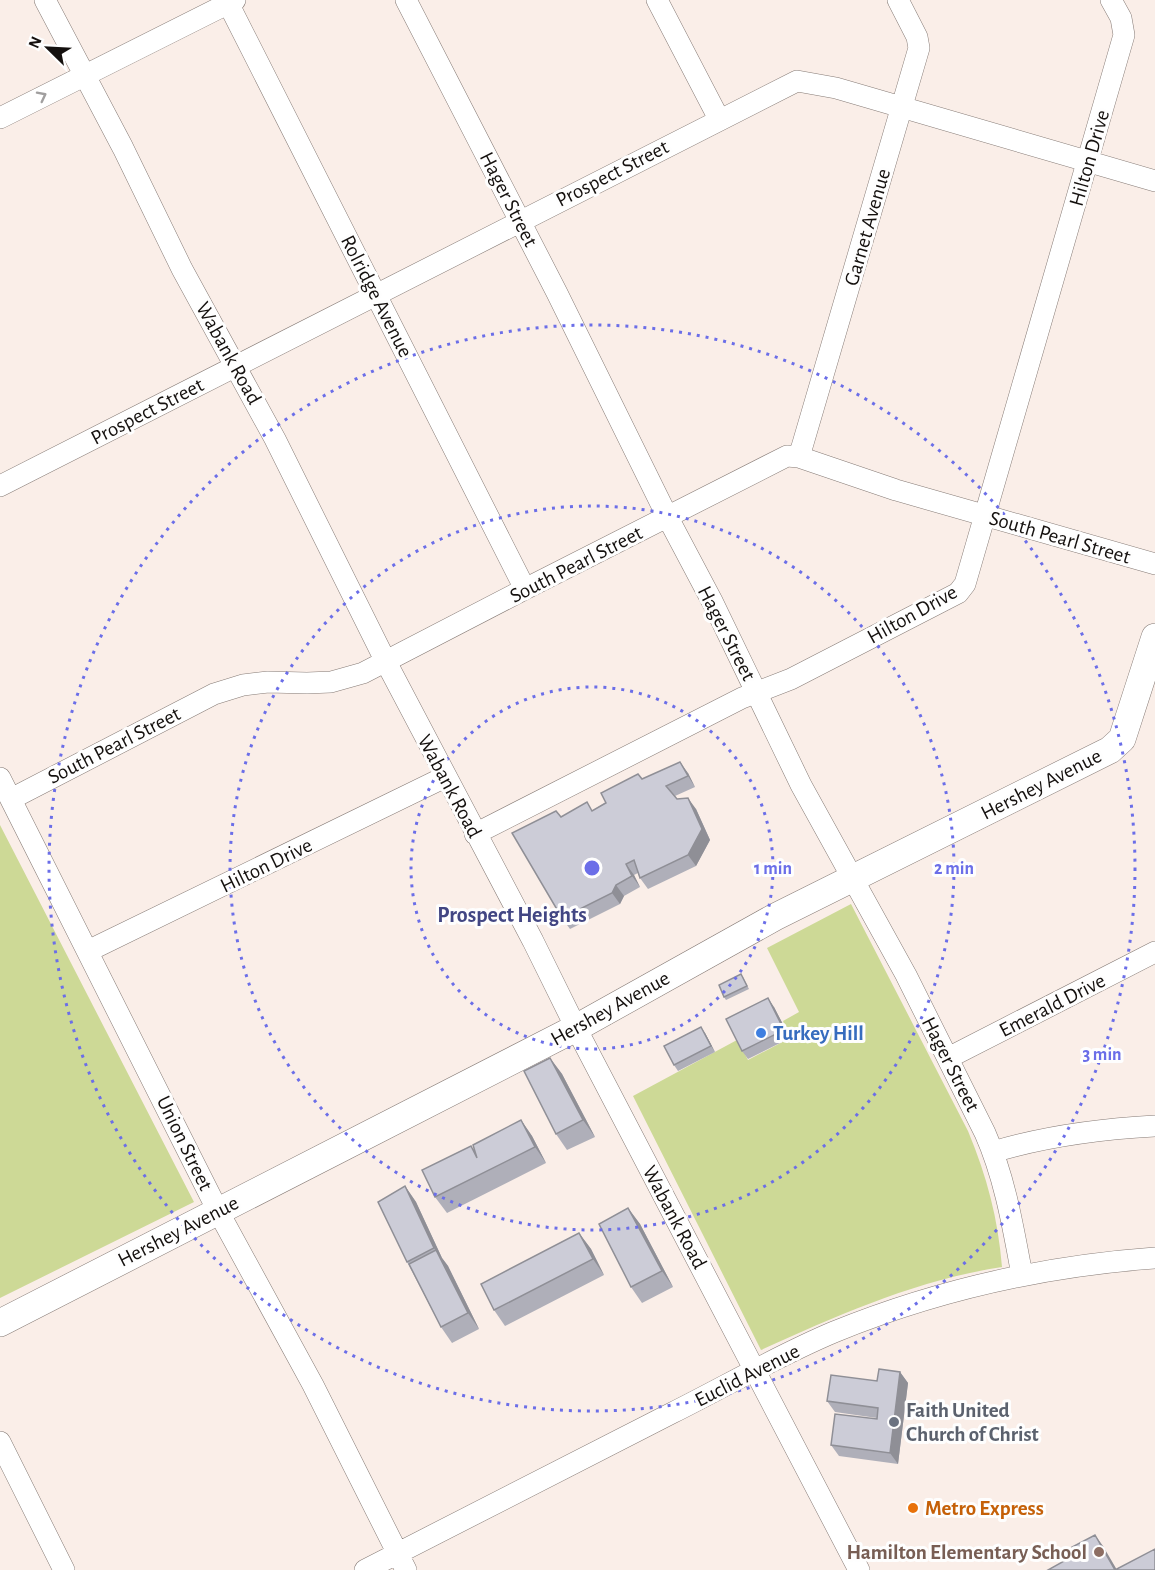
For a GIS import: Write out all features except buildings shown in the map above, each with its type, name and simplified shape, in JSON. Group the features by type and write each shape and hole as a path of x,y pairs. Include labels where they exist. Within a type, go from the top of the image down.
{"main road":[{"name":"Hershey Avenue","path":"0,1323 576,1028 775,917 1110,750 1119,743 1124,734 1155,637"}],"street":[{"name":"Wabank Road","path":"45,0 133,168 182,269 282,452 445,777 859,1570"},
{"name":"Hager Street","path":"406,0 520,220 801,785 906,975 948,1058 993,1152 1005,1195 1022,1275"},
{"path":"657,0 719,119"},
{"name":"Garnet Avenue","path":"799,457 919,48 917,37 898,0"},
{"name":"Hilton Drive","path":"475,834 742,698 791,679 958,592 965,584 1124,35 1121,18 1112,0"},
{"path":"0,118 231,2"},
{"name":"Rolridge Avenue","path":"231,2 525,589"},
{"name":"Prospect Street","path":"0,486 797,81 802,80 902,107 1155,181"},
{"name":"South Pearl Street","path":"11,799 213,694 243,685 344,680 363,674 787,456 799,457 896,490 1155,564"},
{"name":"Hilton Drive","path":"88,951 445,777"},
{"name":"Union Street","path":"0,778 218,1211 313,1385 402,1562"},
{"name":"Emerald Drive","path":"948,1058 1155,952"},
{"path":"993,1152 1030,1141 1105,1128 1155,1126"},
{"name":"Euclid Avenue","path":"365,1570 402,1562 755,1370 833,1333 952,1291 1073,1266 1155,1258"},
{"path":"0,1442 64,1570"}],"green space":[{"path":"0,825 194,1202 0,1298"},
{"path":"851,904 968,1131 991,1198 1002,1267 939,1281 878,1300 761,1350 633,1096 737,1040 748,1060 790,1038 783,1021 799,1012 767,948"}],"place":[{"name":"Turkey Hill","path":"761,1033"},
{"name":"Faith United Church of Christ","path":"894,1422"},
{"name":"Metro Express","path":"913,1508"},
{"name":"Hamilton Elementary School","path":"1099,1552"}],"district":[{"name":"Prospect Heights","path":"512,914"}]}
